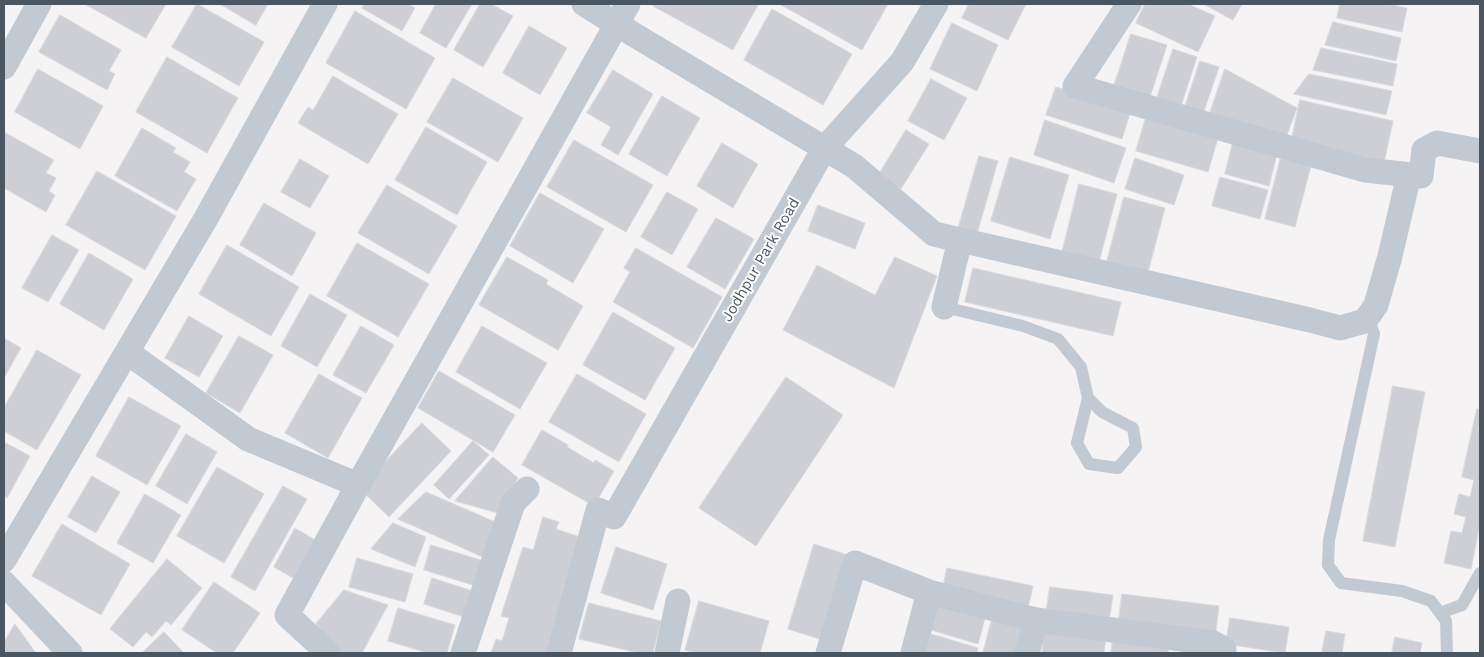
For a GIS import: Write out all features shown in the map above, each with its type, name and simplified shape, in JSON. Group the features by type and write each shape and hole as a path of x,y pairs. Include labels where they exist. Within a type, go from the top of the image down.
{"street":[{"path":"4,67 39,4"},
{"path":"4,560 205,220 325,4"},
{"path":"584,4 622,14 824,149 854,166 934,234 1340,328 1365,321 1376,305 1410,175 1420,176"},
{"name":"Jodhpur Park Road","path":"559,653 598,510 614,517 824,149 902,62 936,4"},
{"path":"1129,4 1074,86 1365,170 1420,176"},
{"path":"328,653 287,615 622,14"},
{"path":"1420,176 1424,150 1437,143 1480,151"},
{"path":"944,306 960,240"},
{"path":"127,352 248,439 358,485"},
{"path":"463,653 513,503 528,489"},
{"path":"828,653 855,563 929,592 1036,620 1214,643 1224,649 1223,653"},
{"path":"4,583 70,653"},
{"path":"912,653 929,592"},
{"path":"669,653 678,601"},
{"path":"1027,653 1036,620"}],"lane":[{"path":"944,306 1023,326 1058,339 1081,367 1088,398 1077,443 1089,464 1118,468 1136,447 1133,428 1102,412 1088,398"},
{"path":"1368,317 1374,334 1329,540 1328,565 1341,583 1402,591 1431,601 1446,621 1447,653"},
{"path":"1440,613 1462,606 1480,573"}],"building":[{"path":"85,4 166,4 146,38"},
{"path":"197,4 264,42 239,86 172,47"},
{"path":"220,4 268,4 256,25"},
{"path":"365,4 408,4 415,8 402,31 362,8"},
{"path":"436,4 472,4 446,48 420,33"},
{"path":"480,4 491,4 513,16 483,67 454,50"},
{"path":"654,4 758,5 733,50 653,6"},
{"path":"781,4 888,4 862,50"},
{"path":"969,4 1026,4 1008,40 962,18"},
{"path":"1145,4 1188,4 1215,16 1198,52 1136,23"},
{"path":"1204,4 1242,4 1233,20"},
{"path":"1340,4 1388,4 1407,8 1402,32 1337,18"},
{"path":"772,9 852,54 823,105 744,60"},
{"path":"355,11 435,58 406,109 326,63"},
{"path":"60,15 121,50 109,71 115,74 107,90 39,52"},
{"path":"1333,22 1401,38 1396,61 1325,45"},
{"path":"952,23 998,45 977,91 930,69"},
{"path":"529,26 567,48 540,95 503,73"},
{"path":"1131,34 1167,45 1148,103 1112,92"},
{"path":"1321,48 1397,64 1393,86 1313,70"},
{"path":"1173,49 1197,57 1179,112 1155,104"},
{"path":"167,57 238,98 207,153 136,112"},
{"path":"1200,61 1219,67 1201,120 1183,113"},
{"path":"38,69 103,106 80,149 15,112"},
{"path":"1225,69 1297,108 1284,143 1208,119"},
{"path":"613,70 653,94 618,155 601,145 611,127 587,113"},
{"path":"1309,74 1392,91 1386,115 1294,94"},
{"path":"333,76 398,114 368,164 298,123 308,107 313,110"},
{"path":"453,78 523,118 498,162 427,122"},
{"path":"931,79 967,98 944,140 908,121"},
{"path":"1056,87 1131,110 1122,139 1046,115"},
{"path":"662,96 700,118 667,176 629,154"},
{"path":"1300,100 1393,121 1384,163 1291,143"},
{"path":"1146,117 1218,138 1208,172 1136,151"},
{"path":"1045,120 1126,148 1114,183 1034,155"},
{"path":"426,127 487,162 457,215 395,180"},
{"path":"142,128 176,148 173,152 190,162 184,172 196,179 177,211 115,176"},
{"path":"906,130 929,144 901,189 878,176"},
{"path":"4,132 54,160 46,173 56,178 49,191 55,195 46,212 4,188"},
{"path":"1234,138 1278,150 1269,186 1225,174"},
{"path":"574,140 653,185 626,232 547,187"},
{"path":"722,143 758,164 733,208 697,186"},
{"path":"1282,153 1312,162 1295,227 1265,219"},
{"path":"979,156 998,161 977,234 958,229"},
{"path":"1010,157 1069,175 1050,239 991,221"},
{"path":"1135,158 1184,175 1174,205 1125,189"},
{"path":"300,159 329,176 310,208 281,192"},
{"path":"97,171 176,216 145,270 66,225"},
{"path":"1220,177 1268,190 1260,219 1212,206"},
{"path":"1079,184 1117,194 1099,262 1062,253"},
{"path":"387,185 457,226 429,274 358,233"},
{"path":"667,192 698,209 672,255 641,237"},
{"path":"540,193 604,229 573,283 510,246"},
{"path":"1124,197 1165,208 1148,272 1107,261"},
{"path":"264,203 316,233 292,276 240,245"},
{"path":"818,205 865,223 855,249 808,231"},
{"path":"716,218 754,239 725,289 687,267"},
{"path":"52,235 79,250 48,302 22,288"},
{"path":"357,243 429,284 398,337 327,296"},
{"path":"227,245 299,287 271,336 199,294"},
{"path":"636,248 722,297 693,348 613,302 630,272 624,268"},
{"path":"89,253 133,279 104,330 60,304"},
{"path":"507,257 548,280 546,284 583,306 558,350 479,305"},
{"path":"895,257 937,276 894,388 783,330 817,265 875,295"},
{"path":"973,268 1121,302 1113,336 965,302"},
{"path":"310,294 347,315 317,367 281,346"},
{"path":"613,312 675,348 645,400 583,365"},
{"path":"189,316 223,336 199,377 165,358"},
{"path":"361,326 394,345 366,393 333,375"},
{"path":"482,326 547,363 520,409 456,372"},
{"path":"239,336 273,355 240,413 206,393"},
{"path":"4,338 21,348 4,378"},
{"path":"37,350 81,375 37,450 4,431 4,408"},
{"path":"439,371 515,415 493,452 418,408"},
{"path":"319,374 362,398 328,458 285,433"},
{"path":"577,374 646,414 619,462 549,422"},
{"path":"786,377 843,415 756,546 699,508"},
{"path":"1393,386 1425,392 1395,547 1363,541"},
{"path":"129,397 181,426 147,485 96,456"},
{"path":"1477,409 1480,410 1480,524 1471,569 1444,563 1451,531 1462,533 1466,517 1454,514 1459,494 1470,497 1474,480 1462,477"},
{"path":"422,423 451,451 389,517 360,489"},
{"path":"542,430 594,463 595,460 614,471 594,506 522,465"},
{"path":"186,434 217,452 187,504 156,486"},
{"path":"473,441 489,455 449,499 434,485"},
{"path":"4,442 30,456 7,498 4,496"},
{"path":"493,457 518,478 498,513 455,501"},
{"path":"217,467 264,494 224,563 177,536"},
{"path":"92,476 120,492 96,533 68,517"},
{"path":"283,486 307,499 255,591 231,577"},
{"path":"426,492 500,524 485,558 398,519"},
{"path":"145,494 181,515 153,563 117,543"},
{"path":"543,517 559,522 556,529 586,539 550,653 491,653 496,639 502,641 509,618 501,616 523,547 533,550"},
{"path":"393,523 426,537 415,567 371,549"},
{"path":"62,524 130,564 101,615 32,576"},
{"path":"295,528 315,540 293,578 274,567"},
{"path":"814,544 851,556 826,641 788,629"},
{"path":"431,545 484,561 476,586 424,570"},
{"path":"616,547 667,564 653,610 601,593"},
{"path":"357,558 413,574 405,602 349,587"},
{"path":"167,559 202,588 171,625 166,621 152,637 146,632 133,647 110,629"},
{"path":"947,568 1033,586 1027,612 942,593"},
{"path":"432,578 476,592 467,618 424,604"},
{"path":"214,582 260,613 233,653 217,653 182,630"},
{"path":"1050,587 1113,595 1108,628 1045,620"},
{"path":"344,590 388,605 362,653 342,653 316,624"},
{"path":"1122,594 1219,606 1215,639 1118,627"},
{"path":"937,597 987,611 978,644 928,629"},
{"path":"699,601 769,621 760,653 696,653 685,650"},
{"path":"589,603 661,621 653,653 639,653 579,639"},
{"path":"398,608 455,625 447,653 428,653 388,641"},
{"path":"993,615 1029,626 1022,653 983,653"},
{"path":"1230,618 1289,627 1285,653 1226,644"},
{"path":"15,624 36,653 4,653 4,642"},
{"path":"1044,629 1106,636 1104,653 1042,653"},
{"path":"1114,631 1170,641 1168,653 1111,653"},
{"path":"1326,631 1345,634 1342,653 1322,653"},
{"path":"164,632 184,653 142,653"},
{"path":"931,634 978,648 977,653 926,653"},
{"path":"1395,637 1422,643 1420,653 1392,653"}]}
